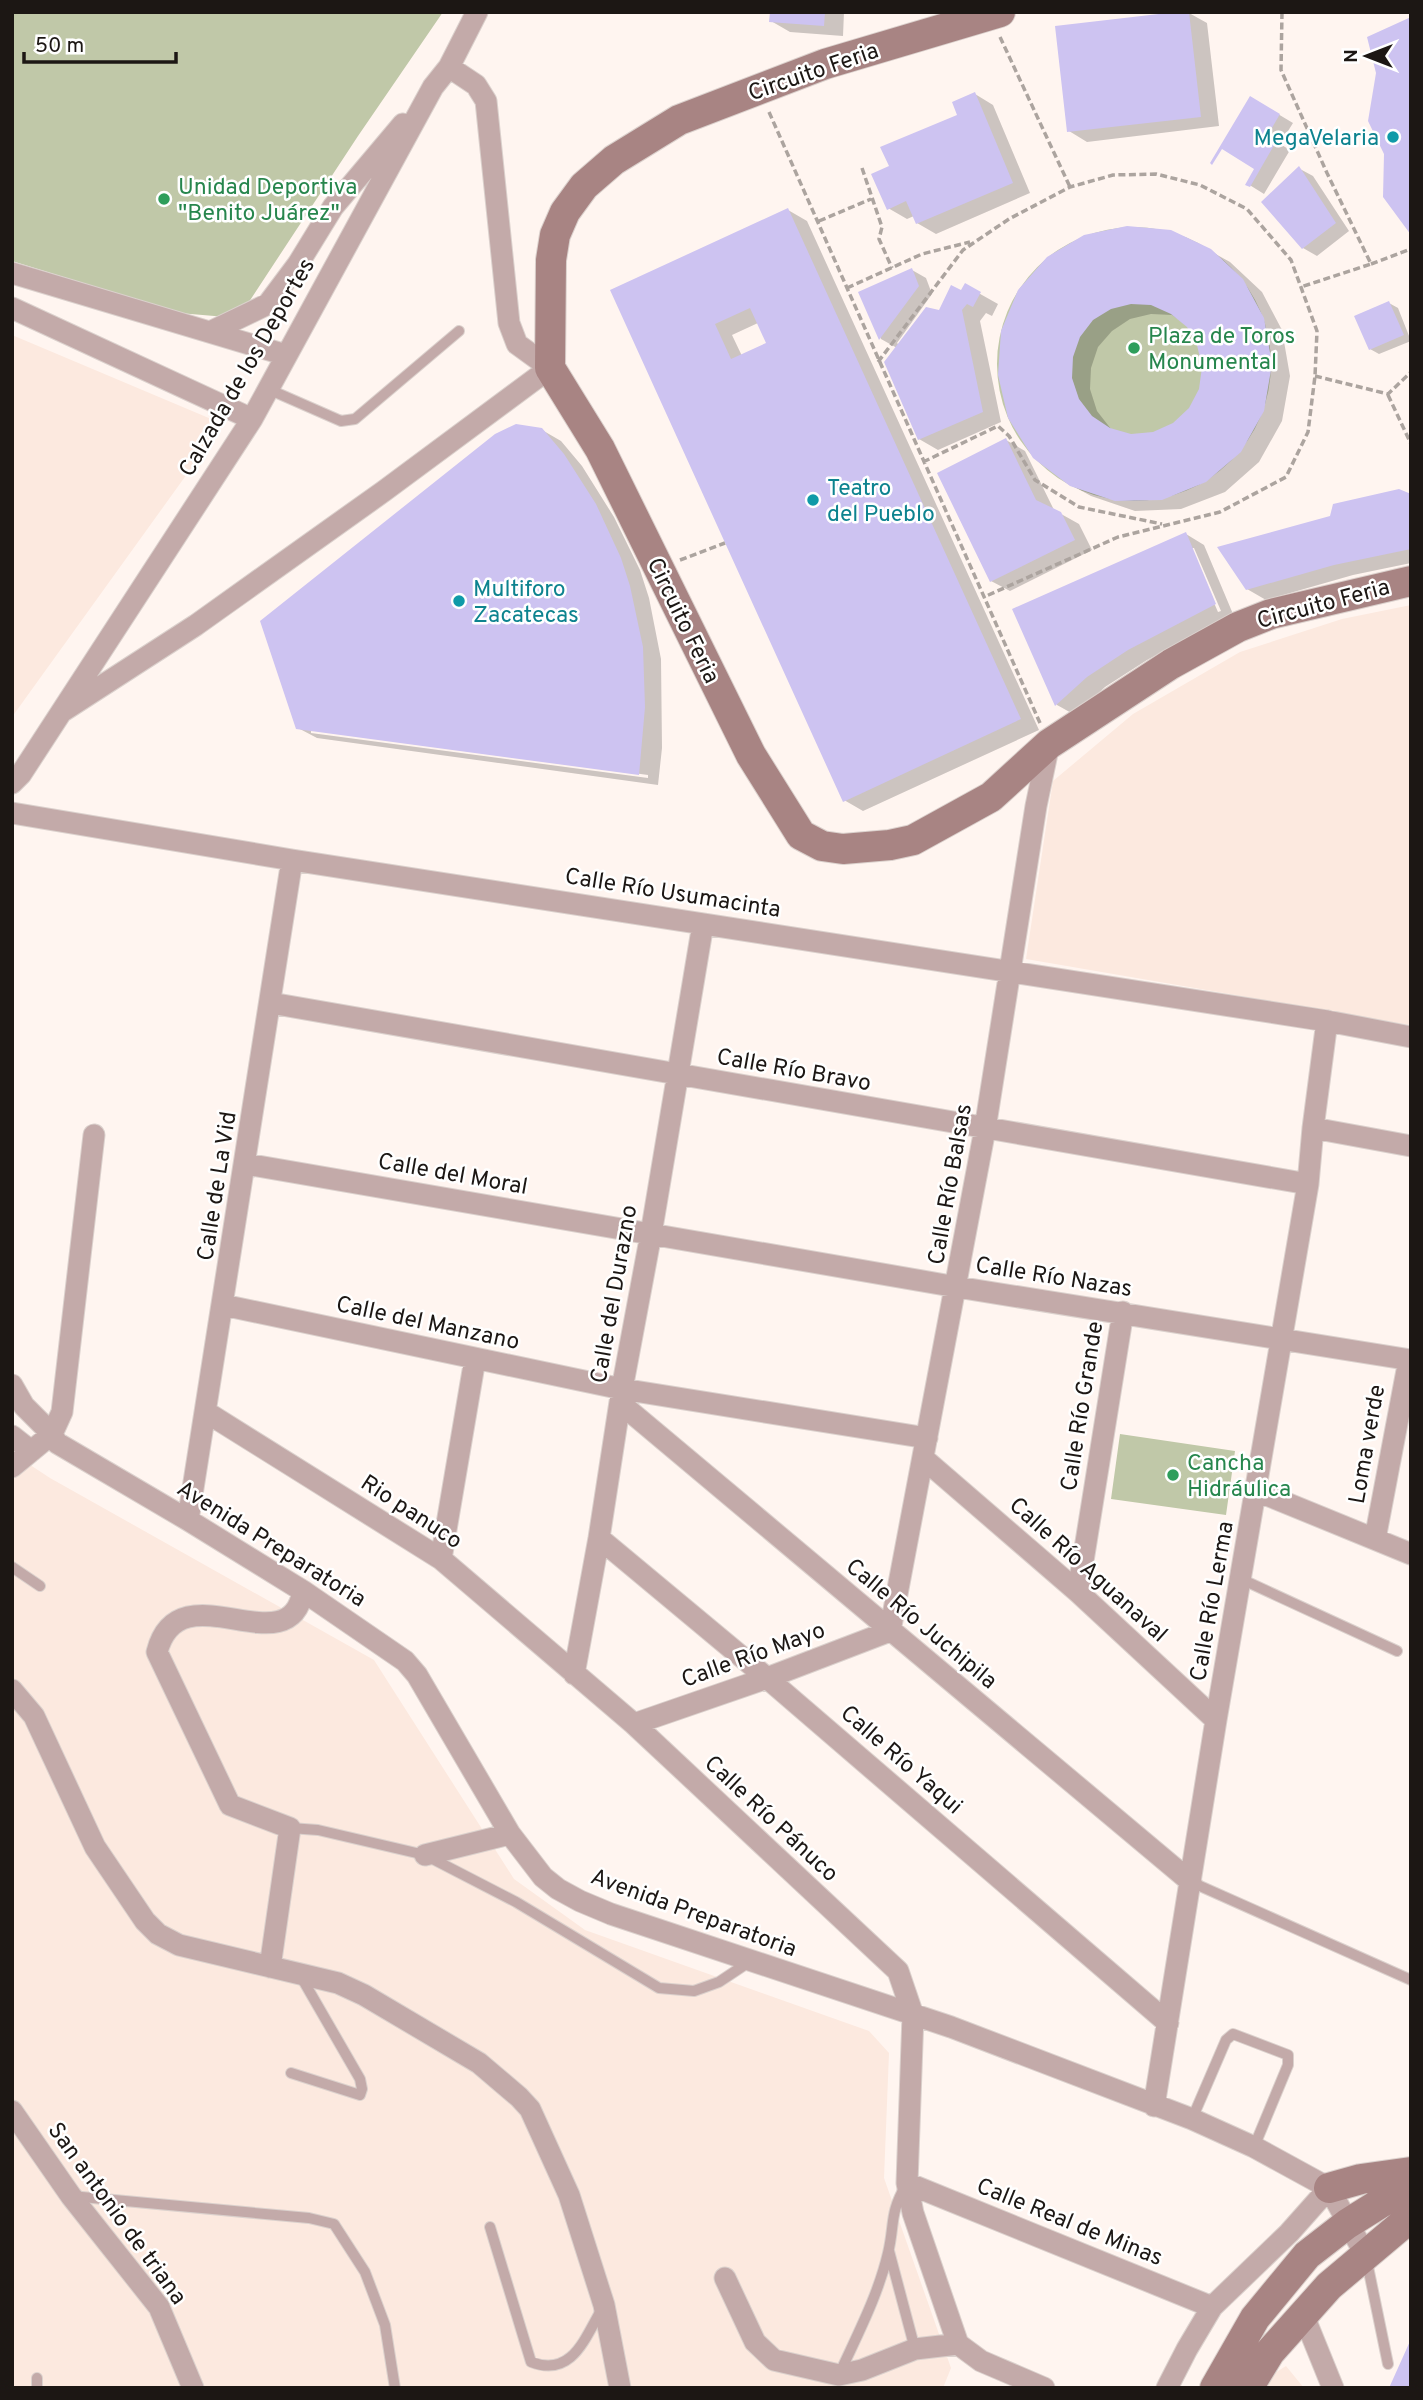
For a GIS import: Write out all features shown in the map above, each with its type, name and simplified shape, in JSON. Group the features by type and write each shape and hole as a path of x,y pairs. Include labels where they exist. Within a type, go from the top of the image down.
{"street":[{"name":"Calzada de los Deportes","path":"17,778 252,419 433,87 449,67 477,12"},
{"name":"Circuito Feria","path":"995,13 825,64 679,120 614,160 584,186 565,212 555,235 551,260 550,368 600,449 751,755 801,835 822,846 843,849 913,840 991,797 1049,744 1171,664 1238,627 1271,614 1411,581"},
{"path":"63,711 196,625 550,368 517,344 509,323 486,102 476,85 449,67"},
{"path":"209,332 268,304 298,264 333,207 433,87"},
{"path":"12,273 286,355"},
{"path":"12,308 252,419"},
{"name":"Calle Río Balsas","path":"890,1631 957,1287 1011,972 1036,806 1049,744"},
{"path":"12,810 17,778"},
{"name":"Calle Río Usumacinta","path":"12,810 292,860 1327,1021 1411,1037"},
{"name":"Calle de La Vid","path":"188,1520 292,860"},
{"name":"Calle del Durazno","path":"574,1674 703,923"},
{"name":"Calle Río Bravo","path":"271,1003 1308,1184"},
{"name":"Calle Río Lerma","path":"1153,2106 1308,1184 1327,1021"},
{"path":"1313,1128 1411,1146"},
{"path":"12,1467 51,1434 62,1412 94,1135"},
{"name":"Calle del Moral","path":"246,1164 651,1234"},
{"name":"Calle Río Nazas","path":"651,1234 957,1287 1410,1360"},
{"name":"Calle del Manzano","path":"223,1305 475,1359 621,1396"},
{"name":"Calle Río Grande","path":"1078,1592 1123,1312"},
{"path":"441,1559 475,1359"},
{"name":"Loma verde","path":"1376,1539 1410,1360"},
{"name":"Avenida Preparatoria","path":"12,1385 24,1406 57,1443 303,1591 405,1661 417,1675 510,1833 543,1877 558,1889 611,1914 748,1962 950,2027 1192,2119 1254,2147 1329,2188"},
{"path":"621,1396 926,1448"},
{"name":"Calle Río Juchipila","path":"621,1396 890,1631 1191,1881"},
{"name":"Rio panuco","path":"206,1412 441,1559 574,1674"},
{"path":"12,1436 30,1451"},
{"name":"Calle Río Aguanaval","path":"926,1448 1216,1720"},
{"path":"1257,1490 1411,1554"},
{"name":"Calle Río Yaqui","path":"599,1538 767,1678 1168,2023"},
{"path":"270,1967 290,1828 230,1805 157,1652 161,1637 179,1619 197,1615 273,1624 292,1617 302,1600 303,1591"},
{"name":"Calle Río Mayo","path":"634,1724 767,1678 890,1631"},
{"name":"Calle Río Pánuco","path":"574,1674 634,1724 898,1971 913,2015"},
{"path":"12,1690 34,1716 96,1847 145,1921 158,1934 179,1945 338,1983 365,1995 479,2063 530,2109 569,2195 604,2305 620,2388"},
{"path":"425,1855 510,1833"},
{"path":"913,2015 907,2183 916,2225 958,2344 981,2361 1044,2388"},
{"name":"San antonio de triana","path":"12,2110 71,2196 159,2307 193,2388"},
{"path":"1167,2388 1212,2307 1289,2233 1329,2188 1361,2179 1411,2172"},
{"name":"Calle Real de Minas","path":"907,2183 1212,2307"},
{"path":"1215,2388 1255,2318 1307,2255 1347,2224 1411,2185"},
{"path":"1329,2188 1366,2256"},
{"path":"1248,2388 1270,2352 1329,2286 1411,2217"},
{"path":"725,2278 755,2342 774,2360 838,2375 862,2370 915,2349 958,2344"},
{"path":"1303,2314 1333,2388"}],"lane":[{"path":"268,389 341,421 355,419 458,331"},
{"path":"12,1567 40,1586"},
{"path":"1241,1579 1397,1651"},
{"path":"290,1828 318,1830 425,1855 516,1902 659,1988 694,1991 719,1982 748,1962"},
{"path":"1191,1881 1411,1980"},
{"path":"291,2073 360,2095 362,2089 360,2078 300,1975"},
{"path":"1192,2119 1226,2040 1233,2034 1288,2055 1288,2065 1254,2147"},
{"path":"838,2375 874,2298 889,2251 895,2203 907,2183"},
{"path":"71,2196 309,2218 334,2224 365,2273 385,2325 395,2388"},
{"path":"490,2227 531,2362 544,2367 555,2367 573,2357 604,2305"},
{"path":"889,2251 915,2349"},
{"path":"1366,2256 1388,2364"}],"path":[{"path":"1282,12 1281,70 1371,264"},
{"path":"995,13 1070,187"},
{"path":"758,88 1049,744"},
{"path":"862,168 882,227 879,239 892,268"},
{"path":"878,362 963,250 1009,219 1070,187 1113,175 1156,174 1200,185 1247,209 1291,260 1317,331 1308,432 1286,477 1220,512 1118,537 984,597"},
{"path":"818,221 871,199"},
{"path":"847,288 922,254 976,241"},
{"path":"1301,287 1411,249"},
{"path":"1388,394 1411,372"},
{"path":"1315,376 1388,394"},
{"path":"1388,394 1411,444"},
{"path":"923,462 998,426 1009,436 1035,480 1079,508 1163,524"},
{"path":"659,569 725,543"}],"shaded area":[{"path":"12,335 223,424 12,717"},
{"path":"1411,605 1410,1025 1026,959 1053,781 1133,714 1240,652 1342,619"},
{"path":"12,1453 50,1478 374,1660 514,1879 585,1930 869,2031 889,2053 884,2178 951,2368 943,2388 12,2388"},
{"path":"1286,2366 1304,2388 1264,2388 1270,2376"}],"green space":[{"name":"Unidad Deportiva \"Benito Juárez\"","path":"12,12 443,12 241,314 226,317 179,313 12,261"},
{"name":"Plaza de Toros Monumental","path":"1134,227 1174,233 1210,250 1231,267 1248,288 1265,324 1271,364 1265,404 1248,440 1231,461 1210,478 1174,495 1134,501 1094,495 1058,478 1037,461 1020,440 1003,404 997,364 1003,324 1020,288 1037,267 1058,250 1094,233"},
{"name":"Cancha Hidráulica","path":"1120,1434 1235,1451 1226,1515 1111,1499"}],"building":[{"path":"770,12 825,12 824,26 769,22"},
{"path":"1189,12 1201,117 1067,132 1055,26"},
{"name":"MegaVelaria","path":"1411,17 1411,235 1383,197 1384,154 1368,121 1376,73 1367,37"},
{"path":"975,92 1013,183 916,224 906,201 887,210 871,174 889,166 880,147 957,115 952,102"},
{"path":"1250,96 1280,114 1266,138 1277,140 1250,187 1245,185 1254,169 1222,149 1212,165 1210,163"},
{"path":"1299,166 1336,223 1302,249 1261,202"},
{"path":"788,208 1021,719 843,802 610,290","holes":["750,308 766,343 731,359 715,324"]},
{"name":"Plaza de Toros Monumental","path":"1127,226 1171,230 1211,249 1243,279 1264,318 1272,364 1264,411 1241,452 1206,482 1162,500 1115,501 1070,486 1033,458 1008,418 998,375 1001,331 1018,290 1047,257 1084,235","holes":["1131,304 1151,305 1171,314 1187,327 1197,345 1202,367 1199,389 1189,408 1173,423 1153,432 1131,434 1110,428 1092,416 1079,399 1072,378 1073,357 1080,337 1093,320 1111,309"]},
{"path":"912,268 919,286 879,340 858,292"},
{"path":"965,283 981,292 973,307 967,304 962,310 983,412 918,440 884,362 926,307 939,310 951,285 961,290"},
{"path":"1389,301 1404,335 1369,350 1354,316"},
{"name":"Multiforo Zacatecas","path":"516,424 542,428 564,454 596,504 621,558 643,647 645,707 639,775 296,729 260,621 495,434"},
{"path":"1006,438 1036,500 1061,512 1075,540 990,582 937,473"},
{"path":"1399,489 1411,494 1411,549 1334,565 1246,590 1217,547 1330,516 1333,504"},
{"path":"1186,532 1216,604 1128,650 1087,677 1055,706 1012,609"},
{"path":"1411,2339 1411,2388 1389,2388"}],"place":[{"name":"MegaVelaria","path":"1393,137"},
{"name":"Unidad Deportiva \"Benito Juárez\"","path":"164,199"},
{"name":"Plaza de Toros Monumental","path":"1134,348"},
{"name":"Teatro del Pueblo","path":"813,500"},
{"name":"Multiforo Zacatecas","path":"459,601"},
{"name":"Cancha Hidráulica","path":"1173,1475"}]}
